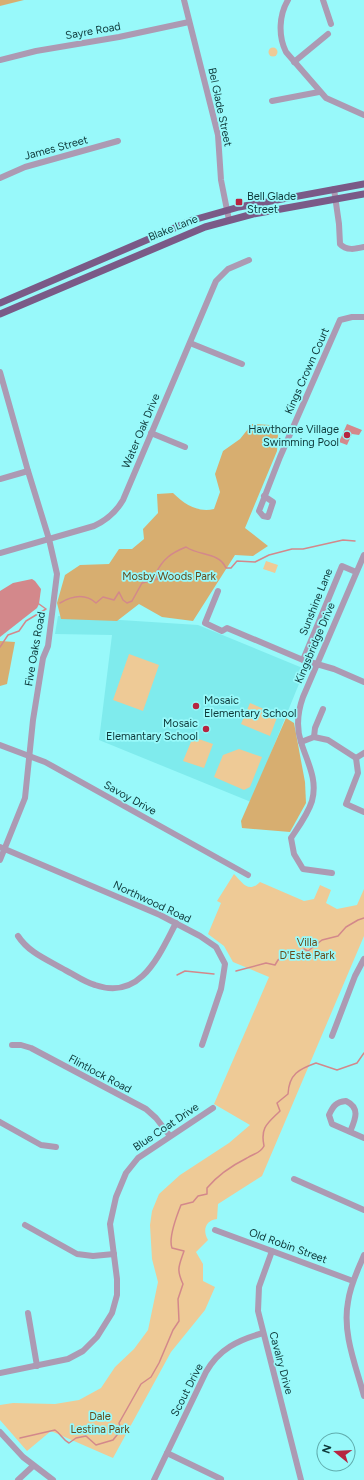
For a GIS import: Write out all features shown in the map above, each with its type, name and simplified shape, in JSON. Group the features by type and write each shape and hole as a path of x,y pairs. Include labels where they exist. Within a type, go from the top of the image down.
{"main road":[{"name":"Blake Lane","path":"0,303 178,227 227,210 364,184"},
{"name":"Blake Lane","path":"0,314 178,238 229,220 364,194"}],"street":[{"name":"Bel Glade Street","path":"184,0 218,135 221,180 229,220"},
{"path":"288,0 282,17 280,37 286,52 318,92 334,103 364,115"},
{"path":"323,0 331,24"},
{"name":"Sayre Road","path":"0,60 36,51 119,37 189,22"},
{"path":"294,62 328,34"},
{"path":"272,101 318,92"},
{"name":"James Street","path":"0,178 25,167 118,141"},
{"path":"334,189 340,244 353,249 364,247"},
{"name":"Water Oak Drive","path":"0,553 94,526 104,521 115,512 122,500 219,277 231,267 249,260"},
{"name":"Kings Crown Court","path":"264,496 340,320 352,317 364,317"},
{"path":"190,343 242,364"},
{"name":"Five Oaks Road","path":"0,372 49,539 57,574 48,646 43,658 25,798 2,848 0,860"},
{"path":"0,397 7,395"},
{"path":"151,433 185,448"},
{"path":"0,479 28,471"},
{"name":"Kingsbridge Drive","path":"332,873 303,869 294,854 291,838 307,812 314,790 312,772 301,742 299,731 300,708 317,664 364,555"},
{"name":"Sunshine Lane","path":"303,660 342,566 356,572"},
{"path":"218,591 205,623 222,631 227,628 303,660 364,682"},
{"path":"314,737 315,728 323,709"},
{"path":"301,742 314,737 328,740 356,758 358,773 346,804 364,812"},
{"name":"Savoy Drive","path":"0,745 14,751 30,754 248,875"},
{"path":"356,758 364,753"},
{"name":"Northwood Road","path":"2,848 160,915 216,947 225,964 221,988 202,1045"},
{"path":"18,936 27,948 86,982 100,987 114,988 133,983 149,971 176,923"},
{"path":"332,1036 355,976 364,959"},
{"name":"Flintlock Road","path":"12,1045 21,1045 31,1048 146,1109 156,1118 170,1136"},
{"path":"350,1132 357,1113 355,1107 346,1101 339,1101 332,1106 329,1115 332,1124 350,1132 364,1138"},
{"name":"Blue Coat Drive","path":"0,1372 57,1362 75,1356 90,1344 102,1330 112,1313 116,1295 117,1279 110,1232 111,1216 116,1197 126,1173 138,1158 213,1108"},
{"path":"0,1122 41,1145 56,1146"},
{"path":"294,1179 364,1210"},
{"path":"25,1225 77,1254 92,1256 114,1254"},
{"name":"Old Robin Street","path":"215,1230 354,1281"},
{"name":"Cavalry Drive","path":"272,1251 261,1280 258,1293 258,1311 301,1480"},
{"path":"364,1255 348,1301 347,1326 364,1396"},
{"path":"28,1313 37,1366"},
{"name":"Scout Drive","path":"154,1480 206,1372 213,1361 233,1344 263,1333"},
{"path":"0,1432 33,1466 53,1480"},
{"path":"167,1453 221,1479"},
{"path":"18,1480 33,1466"}],"shaded area":[{"name":"Hawthorne Village Swimming Pool","path":"347,424 362,430 359,435 352,434 347,445 339,442"},
{"path":"32,579 41,589 37,608 0,637 0,591 13,583"},
{"name":"Mosaic Elementary School","path":"58,616 198,625 305,669 251,802 99,740 112,635 55,634"}],"green space":[{"path":"0,0 24,0 0,6"},
{"path":"273,47 278,52 273,57 268,52"},
{"name":"Mosby Woods Park","path":"252,424 270,425 278,435 277,451 245,528 268,546 253,556 235,555 193,621 162,617 139,604 117,621 61,619 57,603 65,575 80,565 109,564 119,549 132,549 144,539 143,529 158,513 157,494 173,493 182,501 197,509 214,509 220,492 215,474 223,451 240,439"},
{"path":"266,561 278,565 275,573 263,569"},
{"path":"0,641 15,642 7,684 0,686"},
{"path":"129,654 159,665 143,711 113,700"},
{"path":"250,703 278,715 270,736 241,724"},
{"path":"286,718 294,723 305,782 306,803 290,832 242,828 241,821"},
{"path":"193,737 213,744 204,768 183,761"},
{"path":"239,749 262,757 250,787 244,790 214,777 223,755"},
{"path":"234,874 246,886 252,887 260,882 304,901 314,899 320,885 331,890 326,903 337,909 357,905 364,889 364,936 262,1176 218,1204 217,1219 210,1221 206,1226 205,1233 208,1240 196,1252 203,1264 203,1281 215,1287 205,1310 171,1352 113,1458 51,1431 27,1451 0,1420 0,1405 13,1403 55,1404 79,1400 101,1388 115,1367 134,1349 148,1330 158,1282 152,1259 150,1225 152,1211 159,1194 180,1175 229,1143 250,1125 214,1104 269,977 233,962 224,946 208,934 221,903 217,901"}],"waterway":[{"path":"60,603 74,597 87,598 96,603 103,597 114,600 119,592 123,600 127,603 132,601 142,583 158,579 156,573 165,560 172,554 186,547 219,559 226,568 231,568 237,561 255,562 269,555 292,549 303,549 343,540 355,541"},
{"path":"0,647 8,635 19,631 26,621 46,609 39,604"},
{"path":"236,971 266,963 275,965 278,960 286,955 296,956 304,949 308,951 322,940 338,936 346,927 364,918"},
{"path":"177,975 185,971 214,974"},
{"path":"20,1438 55,1430 69,1443 76,1438 86,1436 96,1445 113,1440 121,1430 119,1423 141,1384 151,1377 159,1363 173,1330 179,1321 178,1299 183,1284 179,1268 184,1251 172,1248 171,1238 181,1205 193,1202 198,1196 207,1194 207,1188 220,1175 262,1149 264,1146 264,1130 269,1122 280,1111 277,1103 288,1094 290,1082 296,1073 316,1063 337,1070 357,1063 364,1053"}],"place":[{"name":"Bell Glade Street","path":"239,202"},
{"name":"Hawthorne Village Swimming Pool","path":"347,435"},
{"name":"Mosaic Elementary School","path":"196,706"},
{"name":"Mosaic Elemantary School","path":"206,729"}],"park label":[{"name":"Villa D'Este Park","path":"307,948"},
{"name":"Dale Lestina Park","path":"100,1422"}]}
